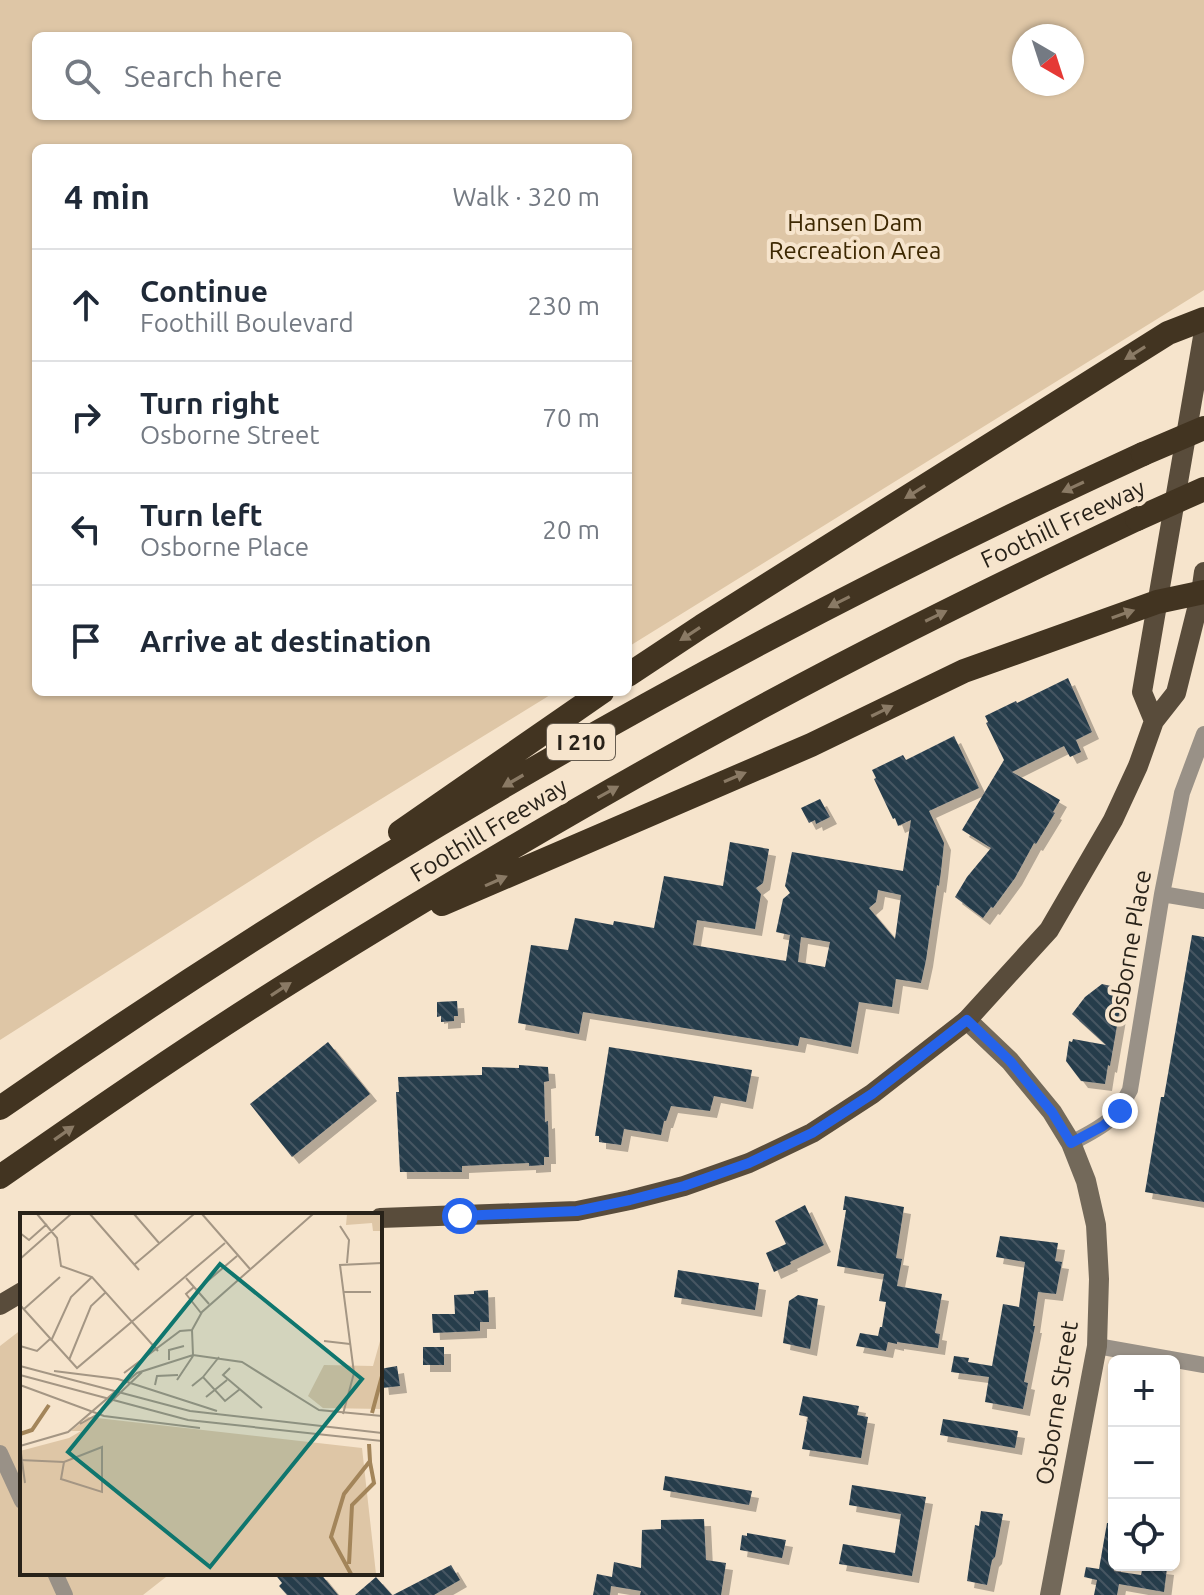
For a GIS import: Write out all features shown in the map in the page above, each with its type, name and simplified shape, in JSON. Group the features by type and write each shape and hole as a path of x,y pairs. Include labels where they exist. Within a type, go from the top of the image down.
{"highway":[{"path":"632,672 1168,333 1204,319"},
{"name":"Foothill Freeway","path":"0,1108 269,929 569,748 879,581 1143,454 1204,428"},
{"name":"Foothill Freeway","path":"0,1177 225,1025 372,932 585,805 905,632 1204,489"},
{"path":"372,932 470,893 811,745 964,671 1203,586"},
{"path":"46,1076 596,696"}],"main road":[{"path":"1154,721 1142,692 1204,331"},
{"path":"382,1218 577,1211 630,1200 684,1186 749,1163 812,1133 872,1094 967,1020 1049,930 1113,820 1138,766 1154,721 1176,693 1203,586"},
{"name":"Osborne Street","path":"967,1020 1010,1061 1052,1112 1071,1143 1086,1181 1096,1225 1099,1279 1097,1346 1050,1595"},
{"path":"0,1305 20,1293"}],"street":[{"name":"Osborne Place","path":"1071,1143 1103,1126 1120,1111 1130,1090 1182,793 1204,734"},
{"path":"1162,894 1204,901"},
{"path":"1097,1346 1204,1365"},
{"path":"0,1453 20,1497"},
{"path":"56,1575 65,1595"}],"green space":[{"name":"Hansen Dam Recreation Area","path":"0,0 1204,0 1204,290 632,645 632,144 32,144 32,696 548,696 0,1040"},
{"path":"20,1331 20,1575 168,1575 143,1595 0,1595 0,1346"}],"building":[{"path":"1068,678 1092,732 1076,740 1081,752 1070,757 1064,746 1012,772 1060,800 1015,878 983,918 955,897 991,848 962,830 1004,760 985,716"},
{"path":"954,736 979,788 929,811 944,843 921,983 896,979 892,1007 859,1002 851,1047 800,1037 798,1046 583,1012 579,1034 518,1023 531,945 568,950 575,918 654,928 664,876 723,886 730,842 769,849 763,883 756,888 761,894 755,929 697,920 693,945 786,961 790,935 776,932 783,899 790,893 785,886 792,852 903,871 911,820 898,826 872,770 903,755 906,760","holes":["878,890 901,895 895,939 869,908 876,902","801,937 830,942 825,967 798,962"]},
{"path":"820,799 830,817 816,824 815,820 809,823 801,808"},
{"path":"1192,935 1204,937 1204,1202 1145,1192"},
{"path":"1102,984 1123,991 1105,1084 1081,1081 1066,1061 1069,1041 1073,1039 1106,1045 1072,1014 1085,997"},
{"path":"457,1001 458,1016 454,1016 454,1021 441,1022 441,1016 437,1017 437,1002"},
{"path":"328,1042 370,1094 292,1157 250,1104"},
{"path":"609,1047 752,1070 746,1102 714,1096 710,1111 671,1106 661,1135 624,1129 621,1145 599,1142 599,1136 595,1136"},
{"path":"519,1065 548,1067 549,1081 544,1082 549,1157 544,1157 544,1165 462,1166 462,1172 400,1172 398,1077 482,1075 482,1067 519,1068"},
{"path":"845,1196 904,1207 896,1258 902,1259 897,1286 942,1294 935,1333 940,1334 938,1348 897,1342 888,1342 886,1351 856,1346 860,1333 878,1336 882,1327 886,1302 879,1301 884,1274 837,1266 846,1210 843,1210"},
{"path":"805,1205 824,1245 774,1272 766,1253 786,1244 775,1221"},
{"path":"1000,1236 1058,1243 1055,1261 1062,1262 1056,1294 1038,1292 1024,1382 1028,1383 1023,1409 985,1402 989,1377 951,1372 954,1356 992,1366 1003,1304 1019,1307 1025,1262 996,1257"},
{"path":"678,1270 759,1283 755,1310 674,1297"},
{"path":"488,1290 489,1322 480,1322 480,1331 433,1333 432,1314 455,1314 454,1295"},
{"path":"798,1295 818,1299 810,1349 783,1343 789,1301"},
{"path":"423,1347 444,1347 444,1365 423,1365"},
{"path":"397,1366 400,1386 382,1388 382,1369"},
{"path":"803,1396 859,1406 857,1415 868,1417 861,1458 802,1449 808,1417 799,1415"},
{"path":"943,1419 1018,1431 1015,1448 940,1435"},
{"path":"665,1476 752,1491 749,1505 663,1490"},
{"path":"852,1485 926,1497 912,1576 839,1564 843,1544 895,1553 901,1514 849,1505"},
{"path":"981,1511 1003,1514 987,1585 967,1581 975,1525 979,1526"},
{"path":"704,1519 706,1560 726,1563 721,1595 640,1595 641,1591 611,1586 610,1595 593,1595 597,1574 612,1577 614,1562 641,1568 642,1530 661,1529 661,1520"},
{"path":"1108,1523 1108,1571 1141,1575 1142,1571 1167,1571 1164,1592 1119,1584 1117,1595 1094,1595 1097,1580 1084,1577 1086,1567 1099,1569"},
{"path":"747,1533 786,1540 782,1558 740,1550 742,1535 747,1536"},
{"path":"451,1565 460,1580 434,1595 393,1595"},
{"path":"276,1575 322,1575 338,1595 287,1595 279,1586 282,1583"},
{"path":"376,1577 392,1595 355,1595"}],"route":[{"path":"460,1216 577,1211 684,1186 749,1163 812,1133 872,1094 967,1020 1010,1061 1052,1112 1071,1143 1103,1126 1120,1111"}]}
